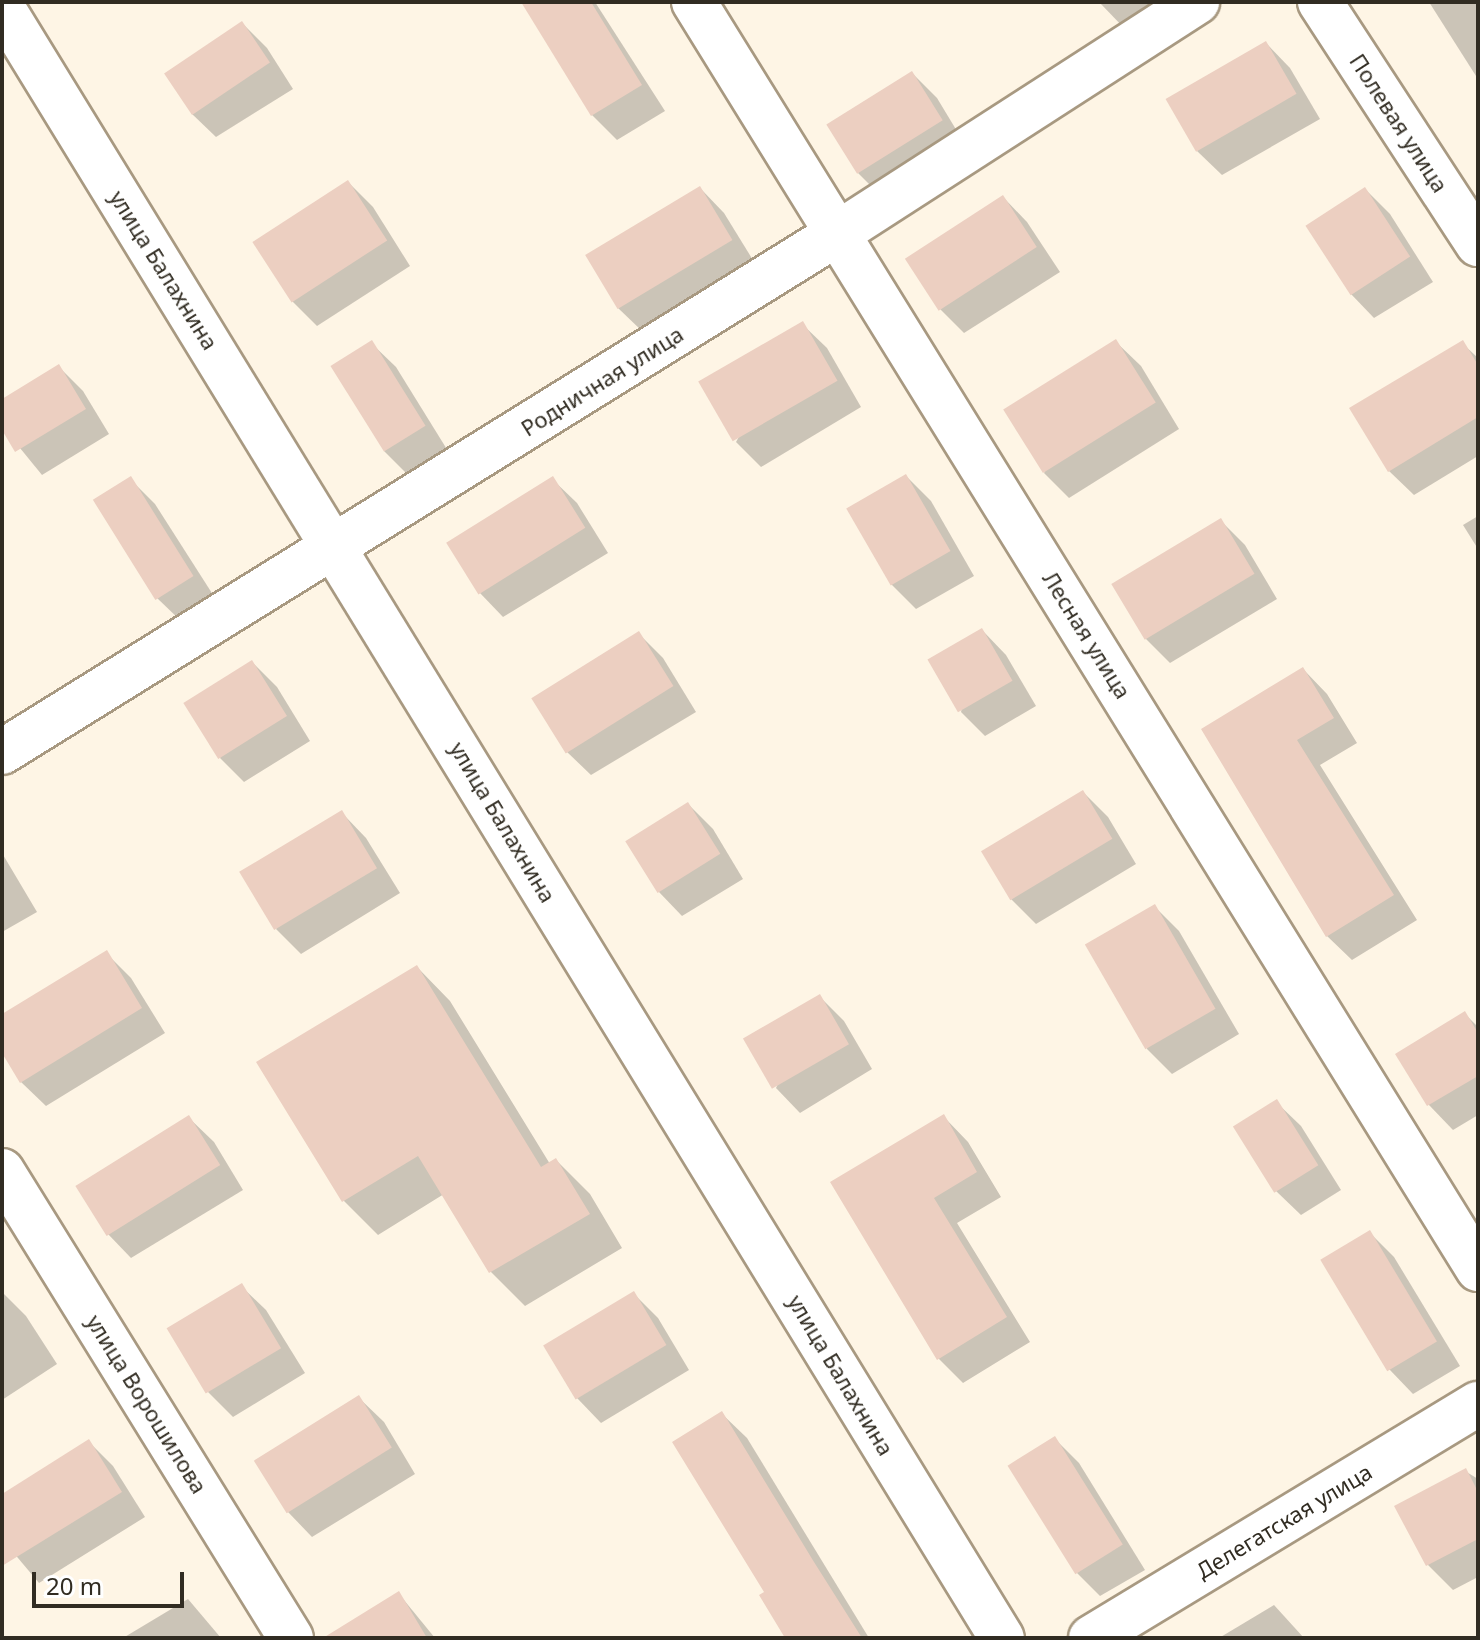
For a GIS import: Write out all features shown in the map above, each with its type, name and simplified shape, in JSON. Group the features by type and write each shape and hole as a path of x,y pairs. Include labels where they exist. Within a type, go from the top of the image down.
{"street":[{"name":"Лесная улица","path":"694,2 840,232 1478,1269"},
{"name":"Родничная улица","path":"2,752 840,232 1197,2"},
{"name":"Полевая улица","path":"1320,2 1478,244"},
{"name":"улица Балахнина","path":"2,7 1002,1638"},
{"name":"улица Ворошилова","path":"2,1171 291,1638"},
{"name":"Делегатская улица","path":"1091,1638 1478,1404"}],"building":[{"path":"521,2 591,2 642,85 591,116"},
{"path":"242,21 270,62 192,115 164,74"},
{"path":"1266,41 1296,94 1196,152 1166,99"},
{"path":"912,71 943,120 857,174 826,125"},
{"path":"348,180 387,240 292,302 252,242"},
{"path":"700,186 732,240 618,309 585,255"},
{"path":"1365,187 1410,257 1351,295 1305,226"},
{"path":"1003,195 1037,247 939,311 905,259"},
{"path":"803,321 838,381 733,441 698,382"},
{"path":"1116,339 1156,403 1043,473 1003,409"},
{"path":"372,340 426,426 384,452 330,366"},
{"path":"1463,340 1478,365 1478,417 1388,472 1349,408"},
{"path":"59,364 86,409 15,452 2,430 2,399"},
{"path":"906,474 950,551 891,586 846,508"},
{"path":"131,476 194,576 155,600 93,500"},
{"path":"553,476 585,528 478,595 446,543"},
{"path":"1221,518 1254,574 1145,640 1111,584"},
{"path":"982,628 1013,681 958,712 927,660"},
{"path":"639,631 673,686 566,753 531,698"},
{"path":"252,660 287,716 218,759 183,703"},
{"path":"1303,667 1334,718 1297,740 1394,895 1326,937 1201,729"},
{"path":"1083,790 1112,839 1010,900 981,851"},
{"path":"688,802 720,854 658,893 625,841"},
{"path":"342,810 377,868 274,930 239,872"},
{"path":"1155,904 1216,1009 1145,1049 1085,944"},
{"path":"107,950 142,1008 20,1083 2,1053 2,1014"},
{"path":"417,965 541,1167 556,1158 590,1214 489,1273 418,1156 342,1202 256,1062"},
{"path":"820,994 849,1044 772,1089 743,1038"},
{"path":"1465,1011 1478,1033 1478,1076 1427,1106 1395,1054"},
{"path":"1277,1099 1318,1165 1274,1193 1233,1127"},
{"path":"944,1114 977,1172 934,1198 1007,1317 937,1360 830,1182"},
{"path":"189,1115 220,1165 107,1236 75,1186"},
{"path":"1370,1230 1437,1341 1387,1371 1320,1260"},
{"path":"242,1283 281,1348 206,1393 167,1328"},
{"path":"634,1291 666,1345 576,1400 543,1346"},
{"path":"359,1395 392,1448 287,1513 254,1461"},
{"path":"722,1411 862,1638 785,1638 759,1595 764,1592 672,1442"},
{"path":"1055,1436 1123,1545 1075,1574 1008,1466"},
{"path":"89,1439 122,1492 2,1566 2,1494"},
{"path":"1466,1468 1478,1492 1478,1539 1426,1566 1394,1506"},
{"path":"399,1591 427,1638 323,1638"}]}
